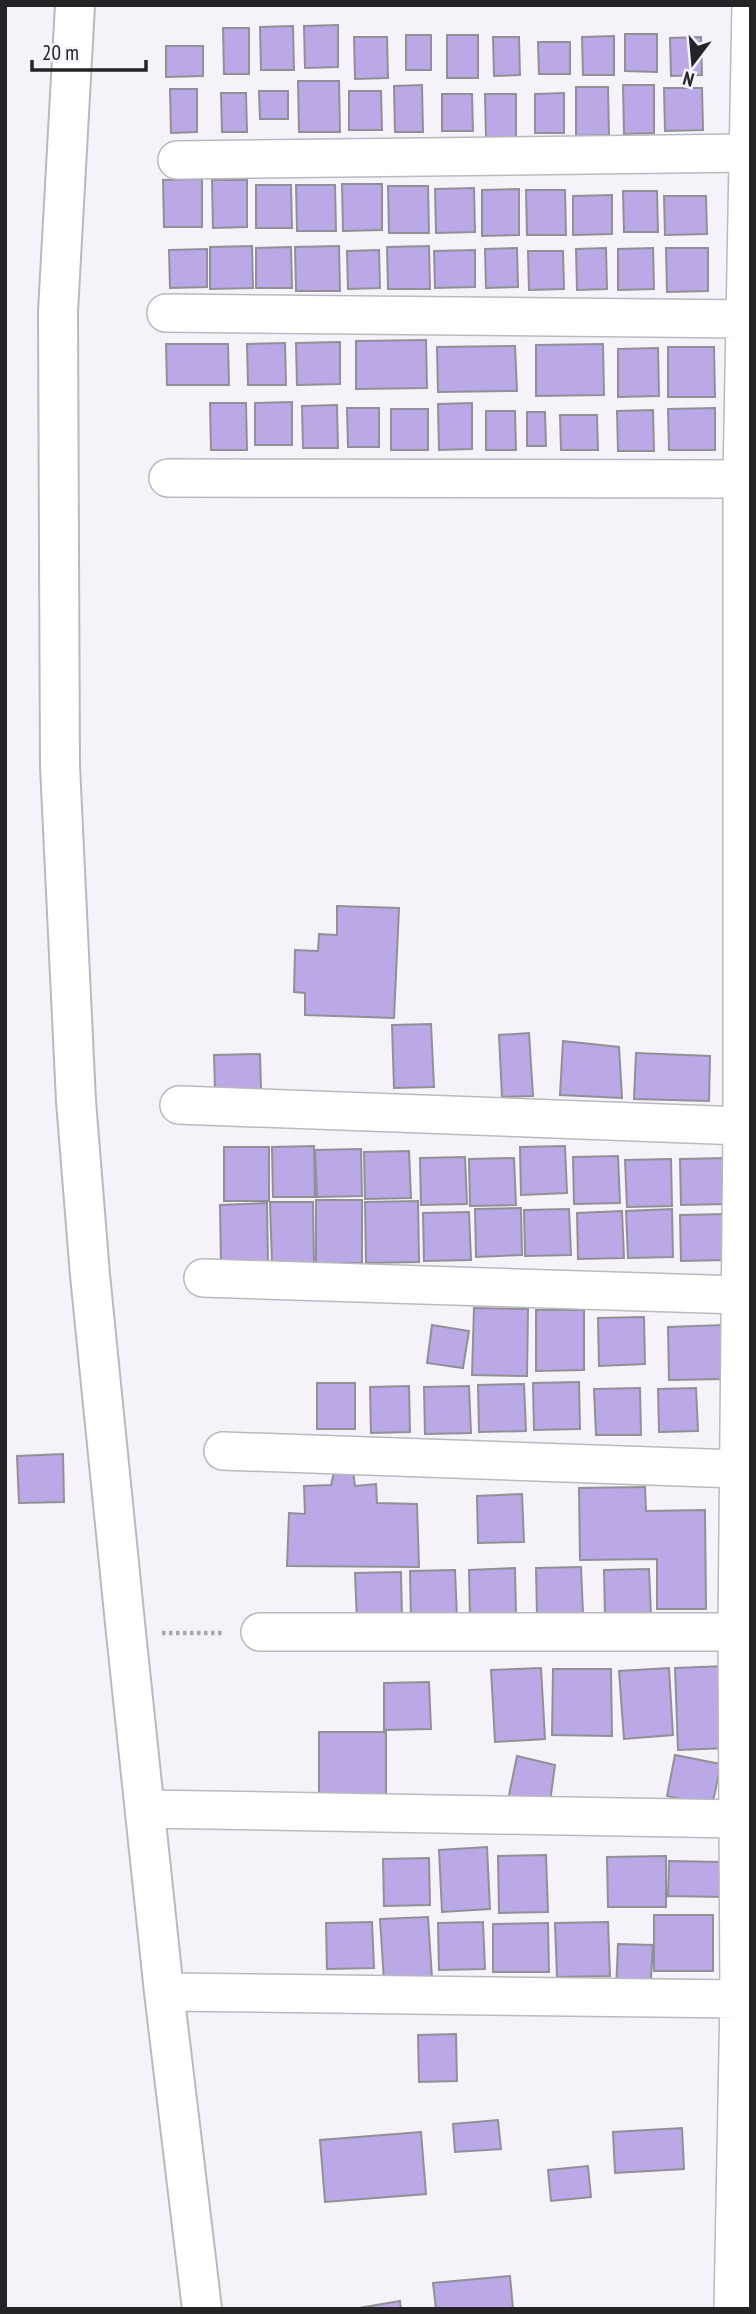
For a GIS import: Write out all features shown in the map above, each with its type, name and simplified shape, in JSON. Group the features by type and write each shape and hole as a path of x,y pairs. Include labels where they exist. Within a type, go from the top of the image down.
{"main road":[{"path":"75,5 58,312 60,766 76,1101 90,1275 126,1633 164,1992 202,2309"}],"street":[{"path":"733,2309 739,1999 737,1469 742,1126 742,479 751,5"},
{"path":"177,160 747,153"},
{"path":"166,313 745,319"},
{"path":"168,478 742,479"},
{"path":"179,1105 742,1126"},
{"path":"203,1278 739,1295"},
{"path":"223,1451 737,1469"},
{"path":"260,1632 737,1632"},
{"path":"145,1809 738,1819"},
{"path":"164,1992 739,1999"}],"path":[{"path":"126,1633 260,1632"}],"building":[{"path":"338,25 338,67 305,68 304,26"},
{"path":"293,26 294,70 261,70 260,27"},
{"path":"223,28 249,28 249,74 224,74"},
{"path":"625,34 657,34 657,72 625,71"},
{"path":"406,35 431,35 431,70 406,70"},
{"path":"447,35 478,35 478,78 447,78"},
{"path":"614,36 614,75 583,75 582,37"},
{"path":"354,37 387,37 388,78 355,79"},
{"path":"493,37 519,37 520,75 494,76"},
{"path":"701,37 702,75 671,76 670,38"},
{"path":"538,42 570,42 570,74 539,74"},
{"path":"166,46 203,46 203,76 166,77"},
{"path":"298,81 339,81 340,132 299,132"},
{"path":"422,85 423,132 395,132 394,86"},
{"path":"623,85 654,85 654,133 624,134"},
{"path":"576,87 608,87 609,135 576,136"},
{"path":"664,88 702,88 703,130 665,131"},
{"path":"170,89 197,89 197,132 171,133"},
{"path":"259,91 288,91 288,119 260,119"},
{"path":"349,91 381,91 382,130 349,130"},
{"path":"221,93 246,93 247,132 222,132"},
{"path":"564,93 564,133 535,133 535,94"},
{"path":"442,94 472,94 473,131 442,131"},
{"path":"485,94 516,94 516,137 486,138"},
{"path":"202,179 202,227 164,227 163,180"},
{"path":"212,180 247,180 247,227 213,228"},
{"path":"342,184 382,184 382,230 343,231"},
{"path":"256,185 291,185 292,228 256,228"},
{"path":"296,185 335,185 336,231 297,231"},
{"path":"388,186 428,186 429,233 389,233"},
{"path":"474,188 475,232 436,233 435,189"},
{"path":"519,189 519,235 482,236 482,190"},
{"path":"526,190 565,190 566,235 527,235"},
{"path":"623,191 657,191 658,232 624,232"},
{"path":"612,195 612,234 573,235 573,196"},
{"path":"664,196 706,196 707,234 665,235"},
{"path":"252,246 253,288 210,289 210,247"},
{"path":"339,246 340,291 296,291 295,247"},
{"path":"429,246 430,289 388,289 387,247"},
{"path":"291,247 292,288 256,288 256,248"},
{"path":"517,248 518,287 486,288 485,249"},
{"path":"606,248 607,289 577,290 576,249"},
{"path":"653,248 654,289 618,290 618,249"},
{"path":"666,248 708,248 708,291 667,292"},
{"path":"207,249 207,287 170,288 169,250"},
{"path":"379,250 380,288 348,289 347,251"},
{"path":"475,250 475,287 435,288 434,251"},
{"path":"528,251 563,251 564,289 529,290"},
{"path":"426,340 427,388 356,389 356,341"},
{"path":"340,342 340,384 297,385 296,343"},
{"path":"285,343 286,385 248,385 247,344"},
{"path":"166,344 228,344 229,385 167,385"},
{"path":"603,344 604,395 536,396 536,345"},
{"path":"515,346 517,391 438,392 437,347"},
{"path":"668,347 714,347 715,397 668,397"},
{"path":"658,348 659,396 618,397 618,349"},
{"path":"292,402 292,445 255,445 255,403"},
{"path":"210,403 246,403 247,450 211,450"},
{"path":"472,403 472,449 439,450 438,404"},
{"path":"337,405 338,448 303,448 302,406"},
{"path":"347,408 379,408 379,447 348,447"},
{"path":"715,408 715,450 669,450 668,409"},
{"path":"391,409 428,409 428,450 391,450"},
{"path":"653,410 654,451 618,451 617,411"},
{"path":"486,411 515,411 516,450 486,450"},
{"path":"527,412 545,412 546,446 527,446"},
{"path":"560,415 597,415 598,450 561,450"},
{"path":"337,906 399,908 394,1018 305,1015 305,993 294,992 295,950 318,951 319,934 337,935"},
{"path":"431,1024 434,1087 394,1088 392,1025"},
{"path":"529,1033 533,1096 502,1097 499,1035"},
{"path":"563,1041 619,1047 622,1098 560,1095"},
{"path":"636,1053 710,1056 709,1101 634,1099"},
{"path":"260,1054 261,1089 215,1090 214,1055"},
{"path":"314,1146 315,1197 273,1197 272,1147"},
{"path":"565,1146 567,1193 521,1195 520,1147"},
{"path":"224,1147 269,1147 269,1201 224,1201"},
{"path":"361,1149 362,1196 317,1197 315,1150"},
{"path":"409,1151 411,1198 365,1199 364,1152"},
{"path":"618,1156 620,1203 574,1204 573,1157"},
{"path":"465,1157 467,1204 421,1205 420,1158"},
{"path":"514,1158 516,1205 470,1206 469,1159"},
{"path":"726,1158 727,1204 681,1205 680,1159"},
{"path":"671,1159 672,1206 627,1207 625,1160"},
{"path":"316,1200 362,1200 362,1263 316,1263"},
{"path":"418,1201 419,1262 366,1263 365,1202"},
{"path":"270,1202 313,1202 314,1264 272,1263"},
{"path":"267,1203 268,1263 221,1265 220,1205"},
{"path":"521,1208 522,1255 476,1257 475,1209"},
{"path":"569,1209 571,1255 525,1256 524,1210"},
{"path":"672,1209 673,1257 628,1258 626,1211"},
{"path":"622,1211 624,1258 578,1259 577,1213"},
{"path":"469,1212 471,1260 424,1261 423,1213"},
{"path":"725,1214 727,1260 681,1261 680,1215"},
{"path":"474,1308 528,1309 527,1376 472,1375"},
{"path":"536,1310 584,1310 584,1370 536,1371"},
{"path":"644,1317 645,1364 599,1366 598,1318"},
{"path":"432,1325 469,1331 463,1368 427,1363"},
{"path":"724,1325 725,1379 669,1380 668,1327"},
{"path":"579,1382 580,1429 534,1430 533,1383"},
{"path":"317,1383 355,1383 355,1429 317,1429"},
{"path":"524,1384 526,1431 479,1432 478,1385"},
{"path":"409,1386 410,1432 371,1433 370,1387"},
{"path":"469,1386 471,1433 425,1434 424,1387"},
{"path":"640,1388 641,1435 596,1435 594,1389"},
{"path":"696,1388 698,1431 659,1432 658,1389"},
{"path":"63,1454 64,1502 19,1503 17,1456"},
{"path":"353,1471 355,1486 376,1484 377,1503 417,1504 419,1567 287,1566 289,1513 305,1514 304,1486 331,1485 334,1472"},
{"path":"645,1487 646,1511 705,1510 706,1609 657,1609 657,1559 580,1560 579,1488"},
{"path":"522,1494 524,1542 478,1543 477,1496"},
{"path":"581,1567 583,1614 537,1615 536,1568"},
{"path":"515,1568 516,1616 470,1617 469,1570"},
{"path":"649,1569 651,1615 605,1616 604,1570"},
{"path":"455,1570 457,1617 411,1619 410,1571"},
{"path":"401,1572 402,1619 357,1621 355,1573"},
{"path":"726,1666 729,1748 678,1750 675,1668"},
{"path":"541,1668 545,1739 495,1742 491,1670"},
{"path":"669,1668 673,1735 624,1739 619,1671"},
{"path":"553,1669 611,1669 612,1736 552,1735"},
{"path":"429,1682 431,1729 384,1730 384,1683"},
{"path":"319,1732 386,1732 386,1799 319,1798"},
{"path":"675,1755 721,1764 712,1806 667,1796"},
{"path":"517,1756 555,1765 549,1809 508,1800"},
{"path":"487,1847 490,1909 442,1912 439,1850"},
{"path":"546,1855 548,1912 499,1913 498,1856"},
{"path":"666,1856 666,1907 608,1907 607,1857"},
{"path":"429,1858 430,1905 384,1906 383,1859"},
{"path":"669,1861 724,1862 723,1897 668,1896"},
{"path":"654,1915 713,1915 713,1971 654,1971"},
{"path":"428,1917 432,1978 384,1981 380,1919"},
{"path":"372,1922 374,1968 327,1969 326,1923"},
{"path":"483,1922 485,1969 439,1970 438,1923"},
{"path":"608,1922 610,1976 557,1977 555,1923"},
{"path":"548,1923 549,1972 493,1972 493,1924"},
{"path":"618,1944 653,1945 650,1994 616,1992"},
{"path":"456,2034 457,2081 419,2082 418,2035"},
{"path":"498,2120 501,2149 455,2152 453,2124"},
{"path":"682,2128 684,2169 615,2173 613,2132"},
{"path":"421,2132 426,2194 325,2202 320,2140"},
{"path":"588,2166 591,2197 551,2201 548,2170"},
{"path":"510,2276 513,2309 436,2309 433,2283"},
{"path":"400,2301 401,2309 353,2309"}]}
